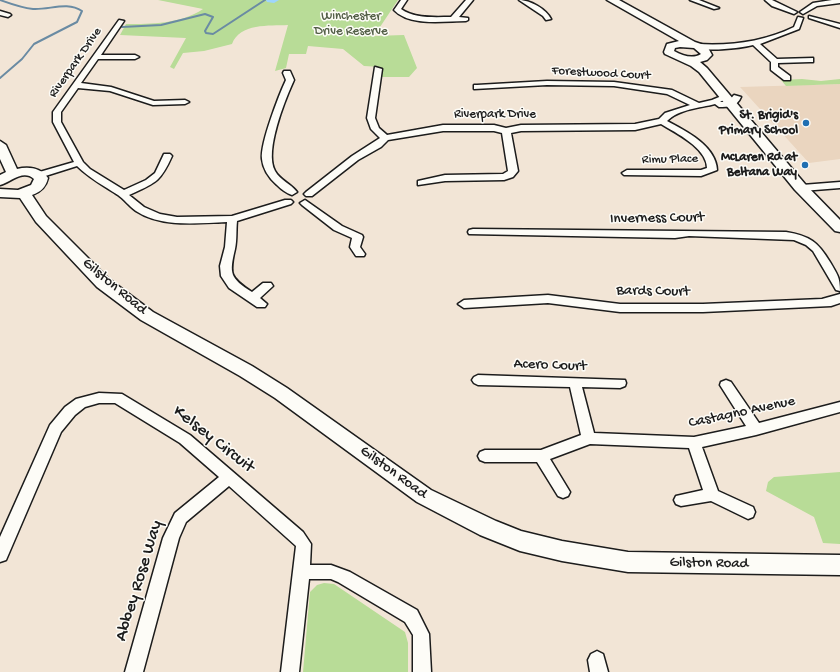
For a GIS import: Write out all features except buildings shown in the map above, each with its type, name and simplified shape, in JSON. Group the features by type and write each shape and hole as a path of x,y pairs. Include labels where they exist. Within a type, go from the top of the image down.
{"main road":[{"path":"600,0 659,32 671,46"},
{"path":"612,0 710,52"},
{"path":"671,46 680,44 695,45"},
{"path":"671,46 669,52 679,58 695,64 703,70 730,100 840,211"},
{"path":"679,58 697,60 710,52"},
{"path":"710,52 708,61 730,100 802,188 840,228"},
{"path":"0,145 14,174"},
{"path":"0,181 14,174 26,172 39,175 41,181 39,184 23,193 11,195 0,193"},
{"name":"Gilston Road","path":"23,193 41,219 103,283 147,316 246,371 281,393 424,496 488,528 520,541 562,551 628,562 840,566"}],"street":[{"path":"404,0 397,10 402,15 412,17 466,19"},
{"path":"454,18 470,0"},
{"path":"522,0 546,15 548,19"},
{"path":"694,0 716,8"},
{"path":"768,0 774,5 794,12 794,15 802,15 840,26"},
{"path":"710,52 788,33 797,28 802,15 815,4 840,1"},
{"path":"0,13 8,15"},
{"name":"Riverpark Drive","path":"121,21 57,112 57,122 79,163 87,171 123,194 140,209 158,217 177,220 232,219 273,208 288,202"},
{"path":"754,42 775,61 810,60"},
{"path":"97,57 135,57"},
{"path":"775,61 774,68 787,78"},
{"path":"378,69 371,118 375,129 386,138"},
{"path":"287,74 290,80 281,101 266,154 266,161 268,170 278,181 292,192"},
{"name":"Forestwood Court","path":"477,86 547,83 614,84 669,92 696,105"},
{"path":"76,85 111,89 153,103 185,102"},
{"name":"Riverpark Drive","path":"307,198 361,154 381,143 386,138 443,128 494,128 506,131 522,128 631,128 662,121 668,115 696,105 730,100"},
{"name":"Rimu Place","path":"626,174 701,172 712,170 712,163 696,143 683,133 662,121"},
{"path":"421,183 445,178 504,177 510,175 513,171 506,131"},
{"path":"123,194 149,182 159,174 167,156"},
{"path":"39,175 79,163"},
{"path":"802,188 840,185"},
{"path":"307,198 294,204 288,202 286,198 292,192 301,191 338,228 358,237 355,247 360,254"},
{"path":"232,219 230,247 225,266 227,276 233,285 257,301 267,286"},
{"name":"Inverness Court","path":"473,232 531,232 552,234 675,234 689,232 786,235 810,243 822,256 836,266"},
{"path":"836,266 840,287"},
{"name":"Bards Court","path":"464,304 548,299 620,308 703,308 822,303 831,302 840,298"},
{"name":"Acero Court","path":"478,380 620,383"},
{"path":"575,383 589,438"},
{"path":"726,385 756,430"},
{"name":"Kelsey Circuit","path":"0,555 55,429 70,411 81,403 99,398 116,398 177,433 230,477 298,537 303,544 304,550 302,572 290,672"},
{"name":"Castagno Avenue","path":"484,456 541,456 589,438 694,442 756,430 840,407"},
{"path":"694,442 712,495"},
{"path":"541,456 563,492"},
{"name":"Abbey Rose Way","path":"134,672 171,538 180,518 189,509 230,477"},
{"path":"681,500 712,495 748,512"},
{"path":"302,572 331,572 344,577 411,616 421,634 422,672"}],"shaded area":[{"name":"St. Brigid's Primary School","path":"840,84 840,159 809,163 740,87"}],"green space":[{"name":"Winchester Drive Reserve","path":"158,0 398,0 374,36 404,35 417,68 409,77 380,77 381,67 364,66 343,49 308,46 306,54 289,54 286,68 275,71 288,25 264,26 248,29 241,32 232,44 204,51 183,53 174,69 170,67 186,38 120,35 126,24 166,22 185,18 203,9"},
{"path":"802,79 821,81 840,79 840,84 786,86 781,80"},
{"path":"840,472 840,544 823,543 814,517 766,491 768,482 774,477"},
{"path":"324,583 334,584 405,632 408,643 408,672 303,672 310,592 317,585"}],"waterway":[{"path":"0,0 16,6 33,9 64,6 76,8 82,11 77,22 34,44 22,59 0,78"},
{"path":"122,27 161,25 205,14 213,17 205,31 206,33 213,34 265,0"}],"place":[{"name":"St. Brigid's Primary School","path":"806,123"},
{"name":"McLaren Rd at Beltana Way","path":"805,165"}]}
